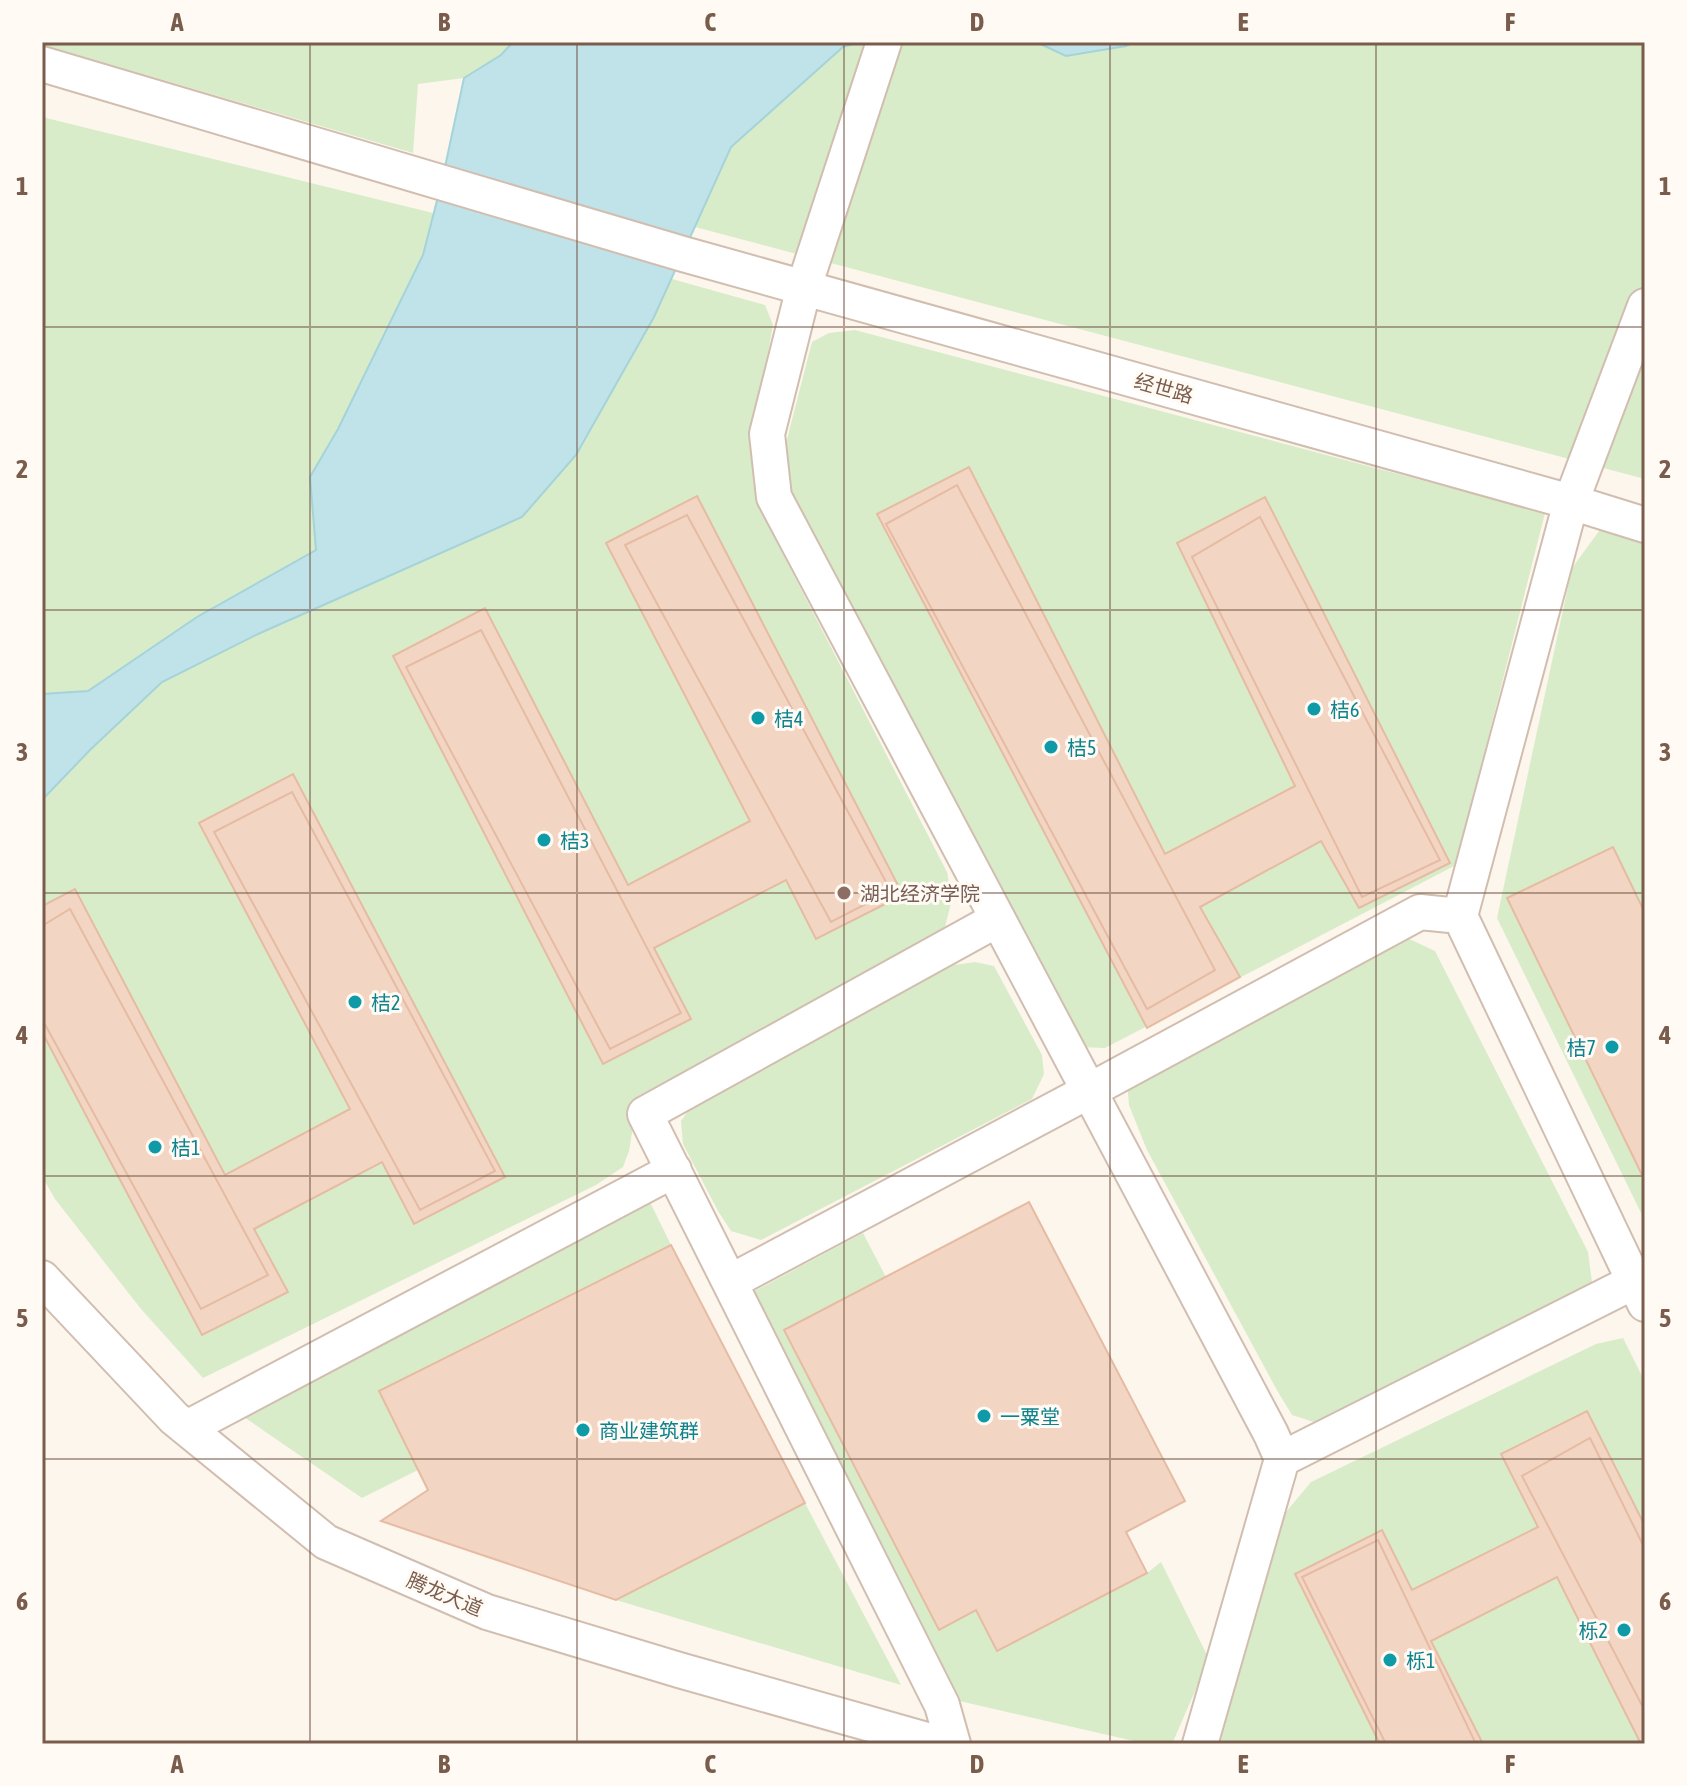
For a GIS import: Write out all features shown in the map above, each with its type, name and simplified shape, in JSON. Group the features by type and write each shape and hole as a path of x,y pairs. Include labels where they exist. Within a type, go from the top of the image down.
{"street":[{"path":"882,47 804,287 767,434 774,497 1282,1459 1200,1744"},
{"name":"经世路","path":"42,64 683,254 1645,525"},
{"path":"1282,1459 1641,1287 1460,916 1571,502 1645,306"},
{"path":"730,1282 1420,912 1460,916"},
{"path":"953,1744 942,1705 645,1114 998,919"},
{"path":"187,1428 674,1170"},
{"name":"腾龙大道","path":"42,1278 174,1418 326,1542 487,1612 941,1744"}],"green space":[{"path":"43,42 513,42 501,55 464,78 418,84 413,153 44,45"},
{"path":"860,42 1036,42 1066,56 1134,42 1645,42 1645,479 695,227 731,147 844,47"},
{"path":"42,117 433,213 423,255 338,429 310,477 316,550 197,617 88,691 42,694"},
{"path":"672,279 765,305 773,325 752,439 755,479 771,531 947,872 952,899 943,935 638,1096 629,1151 623,1167 596,1185 203,1378 141,1309 55,1199 42,1176 42,800 162,682 258,634 576,455"},
{"path":"855,330 1545,513 1456,865 1105,1048 1080,1047 796,507 787,484 784,451 812,342 829,333"},
{"path":"1602,527 1645,539 1645,1221 1497,918 1572,568"},
{"path":"1403,936 1435,951 1588,1252 1592,1282 1582,1300 1320,1424 1292,1415 1278,1392 1147,1150 1129,1105 1127,1081"},
{"path":"975,962 994,966 1042,1055 1044,1074 1032,1099 761,1240 731,1231 683,1144 681,1121 695,1101 954,965"},
{"path":"649,1200 671,1245 380,1391 418,1470 362,1498 241,1415"},
{"path":"863,1233 886,1277 784,1331 939,1629 976,1610 997,1650 1147,1573 1161,1562 1209,1659 1172,1744 1147,1744 955,1700 753,1292"},
{"path":"1623,1338 1645,1382 1645,1744 1215,1744 1214,1739 1286,1512 1311,1482 1596,1344"},
{"path":"805,1503 901,1685 616,1600"}],"water":[{"path":"513,42 860,42 843,47 731,147 654,317 576,455 522,517 258,634 162,682 42,800 42,694 88,691 197,617 316,550 310,477 338,429 423,255 464,78 501,55"},
{"path":"1036,42 1134,42 1066,56"}],"building":[{"path":"969,467 1165,854 1295,786 1177,543 1265,497 1450,863 1359,908 1321,841 1200,907 1240,977 1147,1028 877,514"},
{"name":"桔5","path":"957,485 1215,970 1147,1009 886,524"},
{"path":"697,496 903,895 816,939 786,880 654,948 691,1019 603,1064 393,656 485,608 628,885 750,821 606,543"},
{"name":"桔4","path":"687,515 891,891 831,922 625,545"},
{"name":"桔6","path":"1260,517 1440,860 1362,897 1192,557"},
{"name":"桔3","path":"481,630 681,1013 610,1049 406,667"},
{"path":"293,774 505,1177 414,1224 382,1162 254,1229 288,1292 202,1335 42,1032 42,906 75,889 225,1175 350,1109 199,823"},
{"name":"桔2","path":"292,792 495,1171 420,1210 214,832"},
{"name":"桔7","path":"1613,847 1645,913 1645,1181 1507,898"},
{"name":"桔1","path":"70,909 268,1275 201,1309 42,1019 42,926"},
{"name":"一粟堂","path":"1029,1202 1185,1501 1126,1532 1147,1573 997,1651 976,1610 939,1630 784,1330"},
{"name":"商业建筑群","path":"671,1245 805,1503 616,1600 381,1521 428,1490 379,1391"},
{"path":"1587,1411 1645,1526 1645,1744 1641,1744 1557,1577 1431,1641 1483,1744 1380,1744 1295,1574 1382,1530 1412,1590 1538,1527 1501,1454"},
{"name":"栎2","path":"1590,1438 1645,1549 1645,1711 1522,1476"},
{"name":"栎1","path":"1378,1540 1476,1744 1386,1744 1302,1577"}],"place":[{"name":"桔6","path":"1314,709"},
{"name":"桔4","path":"758,718"},
{"name":"桔5","path":"1051,747"},
{"name":"桔3","path":"544,840"},
{"name":"湖北经济学院","path":"844,893"},
{"name":"桔2","path":"355,1002"},
{"name":"桔7","path":"1612,1047"},
{"name":"桔1","path":"155,1147"},
{"name":"一粟堂","path":"984,1416"},
{"name":"商业建筑群","path":"583,1430"},
{"name":"栎2","path":"1624,1630"},
{"name":"栎1","path":"1390,1660"}]}
